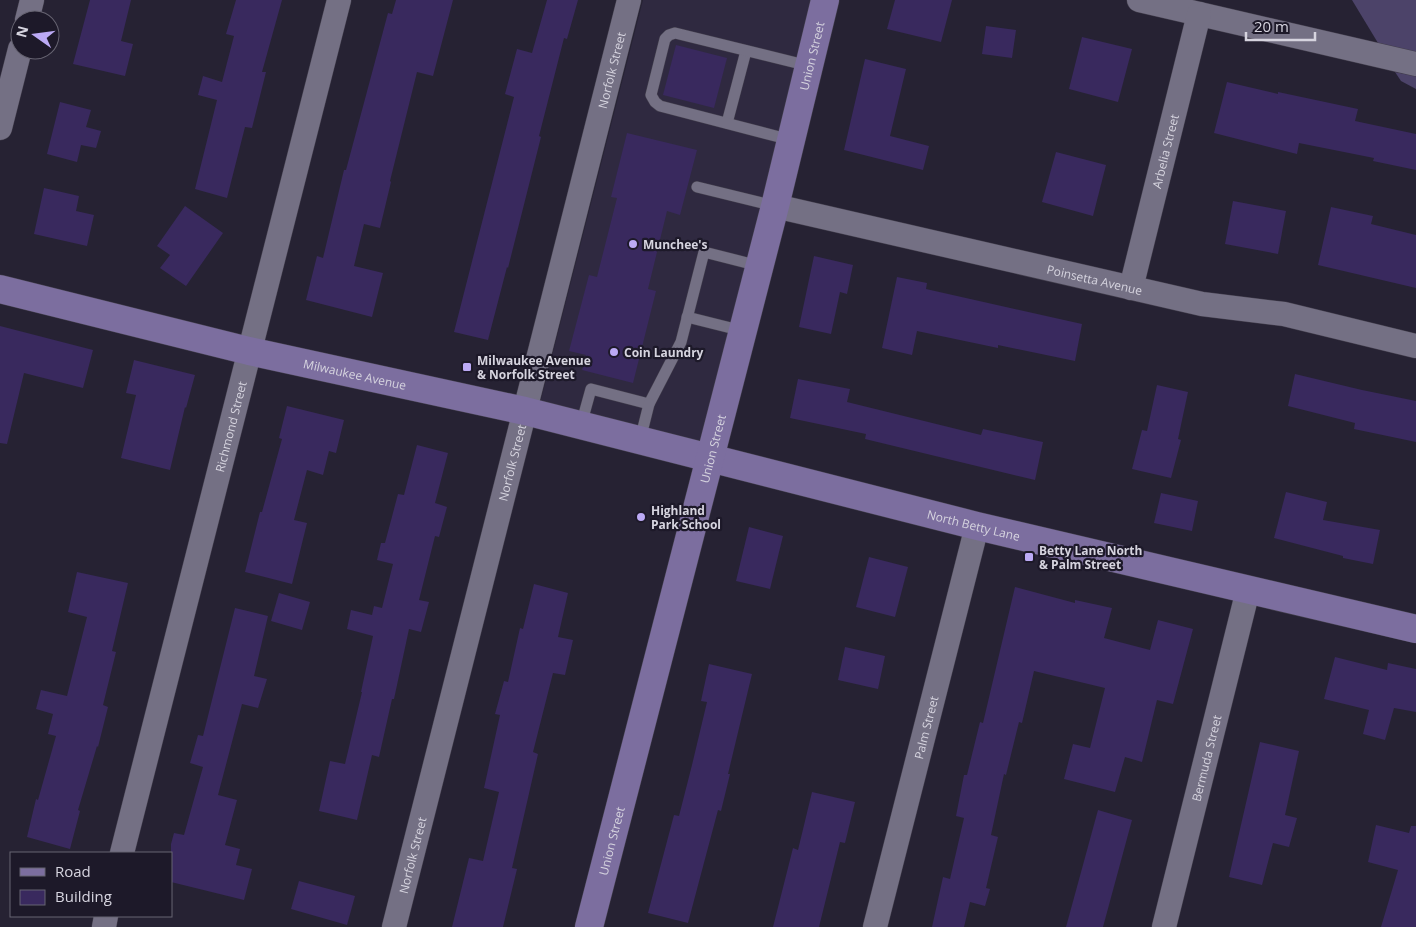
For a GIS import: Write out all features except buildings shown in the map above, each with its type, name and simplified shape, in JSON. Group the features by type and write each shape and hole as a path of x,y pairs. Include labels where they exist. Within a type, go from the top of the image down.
{"street":[{"name":"Richmond Street","path":"122,852 339,0"},
{"name":"Norfolk Street","path":"394,927 629,0"},
{"name":"Union Street","path":"589,927 775,206 825,0"},
{"path":"1140,0 1416,64"},
{"name":"Arbelia Street","path":"1131,288 1199,14"},
{"path":"0,128 17,60"},
{"name":"Poinsetta Avenue","path":"775,206 1202,304 1284,314 1416,346"},
{"name":"Milwaukee Avenue","path":"0,289 249,351 525,411 710,458"},
{"name":"North Betty Lane","path":"710,458 977,526 1416,629"},
{"name":"Palm Street","path":"875,927 977,526"},
{"name":"Bermuda Street","path":"1164,927 1248,590"}],"lane":[{"path":"791,140 660,106 654,102 651,96 665,39 670,34 675,33 809,66"},
{"path":"727,123 746,51"},
{"path":"697,187 775,206"},
{"path":"640,440 649,404 681,342 704,252 759,266"},
{"path":"687,317 743,331"},
{"path":"581,425 591,389 649,404"}],"shaded area":[{"path":"643,0 811,0 700,444 540,403"},
{"path":"1352,0 1416,0 1416,52 1378,43"},
{"path":"1395,72 1416,76 1416,89 1401,81"}],"place":[{"name":"Munchee's","path":"633,244"},
{"name":"Coin Laundry","path":"614,352"},
{"name":"Milwaukee Avenue & Norfolk Street","path":"467,367"},
{"name":"Highland Park School","path":"641,517"},
{"name":"Betty Lane North & Palm Street","path":"1029,557"}]}
